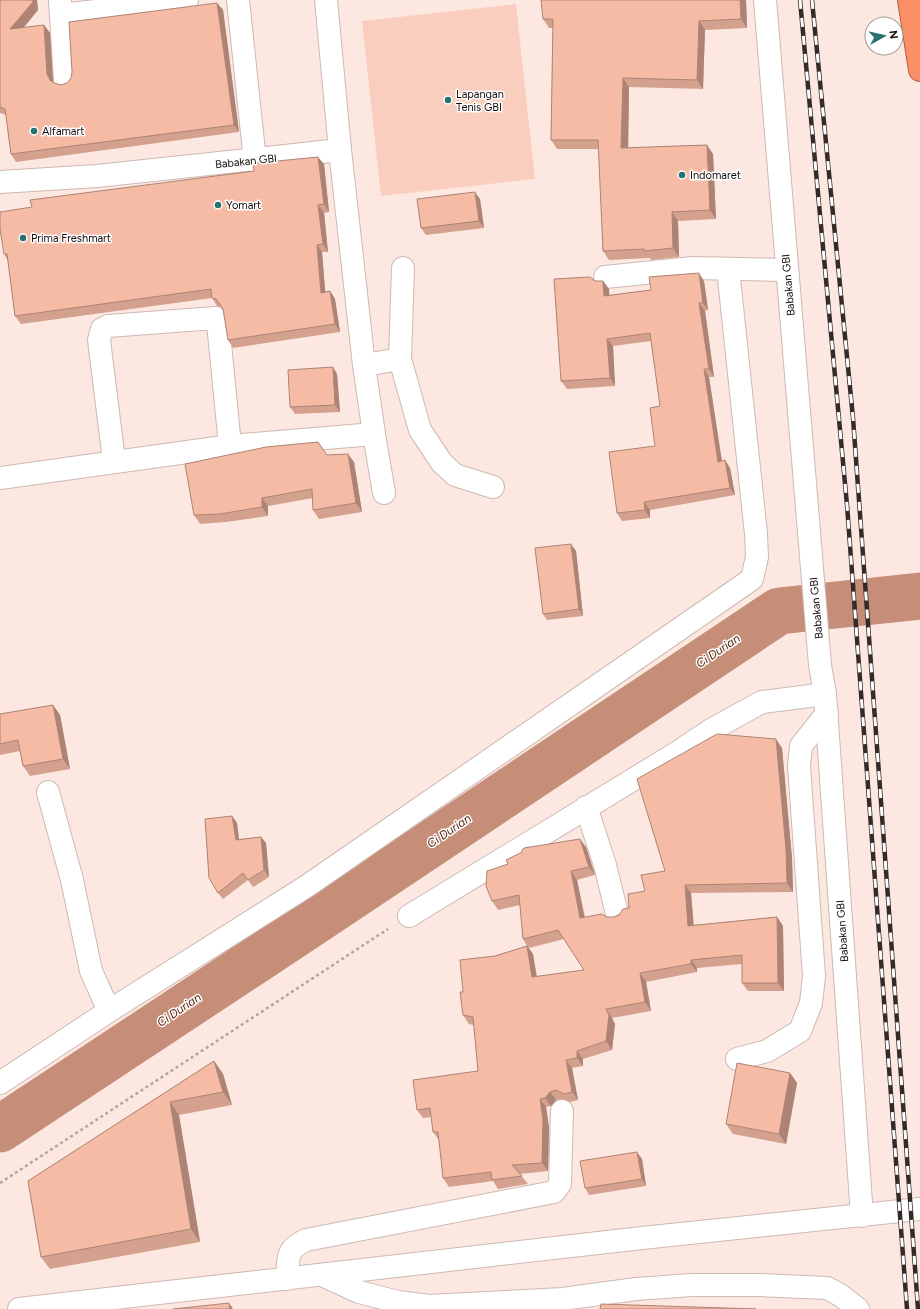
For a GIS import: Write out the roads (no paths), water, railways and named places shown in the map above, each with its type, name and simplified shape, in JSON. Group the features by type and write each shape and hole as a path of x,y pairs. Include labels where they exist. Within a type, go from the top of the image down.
{"highway":[{"path":"909,0 920,70"}],"street":[{"path":"65,80 61,8 187,0"},
{"path":"238,0 255,161"},
{"path":"326,0 340,150 364,365 384,493"},
{"name":"Babakan GBI","path":"765,0 820,665 826,703 862,1216"},
{"name":"Babakan GBI","path":"0,182 97,176 255,161 340,150"},
{"path":"404,268 400,359 420,430 442,463 455,475 493,487"},
{"path":"605,277 693,268 787,270"},
{"path":"0,1083 109,1011 307,886 752,579 757,557 756,534 728,269"},
{"path":"114,461 99,340 102,329 108,326 215,318 218,323 230,446"},
{"path":"364,365 400,359"},
{"path":"0,478 230,446 374,434"},
{"path":"409,916 675,754 711,730 762,702 826,703 801,746 799,766 814,976 811,1003 800,1032 767,1051 737,1059"},
{"path":"48,792 72,880 91,971 109,1011"},
{"path":"586,807 605,865 617,914"},
{"path":"287,1279 290,1251 294,1246 306,1240 554,1192 560,1184 562,1111"},
{"path":"19,1309 642,1238 920,1209"},
{"path":"320,1275 359,1292 414,1305 429,1306 564,1304 636,1289 685,1286 797,1286 827,1288 840,1294 858,1309"}],"waterway":[{"name":"Ci Durian","path":"0,1129 324,915 779,611 920,596"}],"railway":[{"path":"800,0 847,505 907,1309"},
{"path":"812,0 853,418 918,1309"}],"place":[{"name":"Lapangan Tenis GBI","path":"448,100"},
{"name":"Alfamart","path":"34,131"},
{"name":"Indomaret","path":"682,175"},
{"name":"Yomart","path":"218,205"},
{"name":"Prima Freshmart","path":"23,238"}]}
